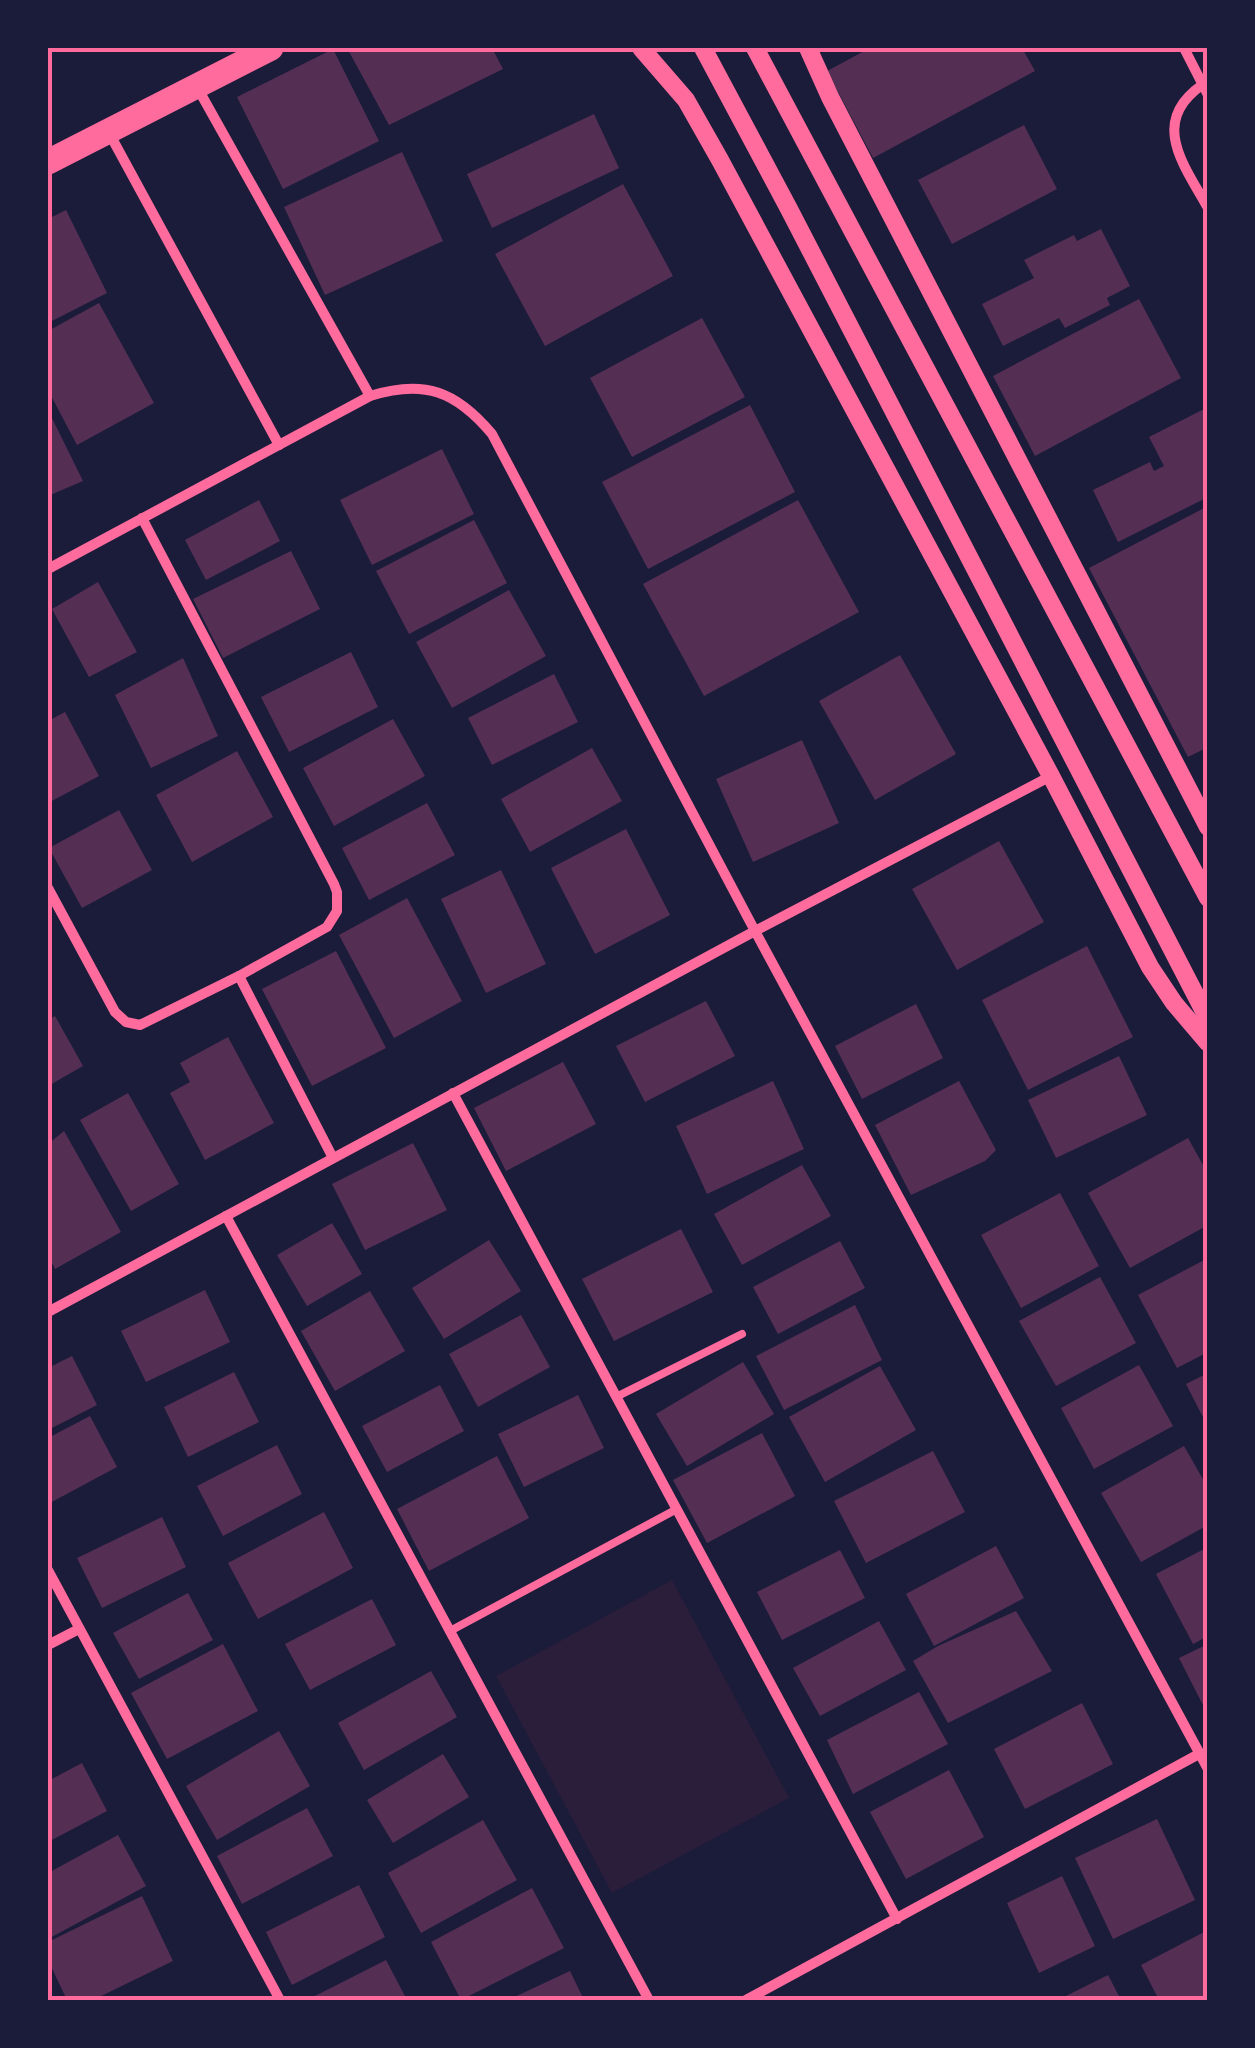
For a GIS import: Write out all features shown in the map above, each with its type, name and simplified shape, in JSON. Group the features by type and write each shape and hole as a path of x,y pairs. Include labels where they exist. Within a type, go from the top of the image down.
{"main road":[{"path":"48,162 272,48"}],"street":[{"path":"641,48 686,100 1150,966 1208,1042"},
{"path":"703,48 1208,1019"},
{"path":"756,48 1208,898"},
{"path":"808,48 1208,828"},
{"path":"1184,48 1205,90 1188,95 1179,107 1173,136 1208,208"},
{"path":"196,84 370,396"},
{"path":"107,130 279,445"},
{"path":"48,569 370,396 408,387 447,395 464,405 492,434 755,931 1208,1769"},
{"path":"48,888 111,1006 126,1022 140,1025 328,927 337,911 337,892 142,518"},
{"path":"48,1312 1051,776"},
{"path":"239,976 333,1158"},
{"path":"453,1093 897,1919"},
{"path":"226,1216 650,2000"},
{"path":"48,1570 280,2000"},
{"path":"48,1646 79,1629"},
{"path":"746,2000 1199,1754"}],"lane":[{"path":"616,1397 742,1334"},
{"path":"450,1630 677,1509"}],"shaded area":[{"path":"672,1580 789,1798 612,1893 496,1676"}],"building":[{"path":"347,48 492,48 503,69 389,125"},
{"path":"870,48 1022,48 1035,71 873,158 827,71"},
{"path":"333,49 379,141 283,189 237,97"},
{"path":"594,114 619,168 492,228 467,174"},
{"path":"1024,125 1057,189 952,244 918,180"},
{"path":"402,152 443,241 325,295 284,207"},
{"path":"623,184 673,276 545,346 495,254"},
{"path":"66,210 107,293 48,323 48,219"},
{"path":"1101,229 1130,286 1107,298 1110,305 1065,328 1059,318 1003,346 982,304 1034,278 1024,260 1074,235 1077,241"},
{"path":"1139,299 1181,378 1035,456 993,376"},
{"path":"99,303 154,403 77,445 48,390 48,331"},
{"path":"702,318 745,397 632,457 590,378"},
{"path":"750,405 795,492 648,569 602,482"},
{"path":"1208,407 1208,497 1118,542 1093,490 1150,462 1154,471 1164,466 1149,437"},
{"path":"48,410 83,481 48,496"},
{"path":"442,449 474,514 372,565 340,500"},
{"path":"259,500 280,541 206,580 185,540"},
{"path":"798,500 859,612 704,696 643,584"},
{"path":"1208,506 1208,747 1188,757 1089,568"},
{"path":"474,520 507,583 409,634 376,571"},
{"path":"291,551 320,609 223,658 193,599"},
{"path":"98,582 137,652 89,677 52,609"},
{"path":"509,590 546,656 452,708 416,642"},
{"path":"351,652 378,707 289,752 261,697"},
{"path":"900,655 956,754 875,800 819,701"},
{"path":"183,658 218,736 151,768 115,695"},
{"path":"554,674 578,722 492,765 468,718"},
{"path":"65,712 99,776 48,803 48,721"},
{"path":"393,719 425,776 334,826 303,768"},
{"path":"802,740 839,823 753,862 716,779"},
{"path":"592,748 622,801 530,852 501,799"},
{"path":"237,751 273,817 192,862 156,795"},
{"path":"427,803 455,855 369,900 342,848"},
{"path":"119,810 152,870 82,908 49,848"},
{"path":"626,829 670,915 595,954 551,868"},
{"path":"999,841 1044,922 957,970 912,889"},
{"path":"501,870 546,964 486,993 441,899"},
{"path":"407,898 462,1001 394,1038 339,935"},
{"path":"1087,946 1133,1037 1028,1090 982,1000"},
{"path":"336,951 386,1048 312,1086 262,989"},
{"path":"706,1001 735,1056 645,1102 616,1046"},
{"path":"916,1004 943,1058 862,1099 835,1046"},
{"path":"55,1016 83,1066 48,1086 48,1020"},
{"path":"228,1037 274,1123 205,1160 170,1093 190,1082 180,1063"},
{"path":"1119,1056 1147,1115 1056,1158 1028,1100"},
{"path":"563,1062 596,1124 506,1171 474,1108"},
{"path":"773,1081 804,1149 707,1194 676,1126"},
{"path":"959,1081 996,1150 985,1161 911,1195 875,1125"},
{"path":"128,1093 179,1184 131,1211 80,1120"},
{"path":"64,1131 121,1232 55,1269 48,1255 48,1144"},
{"path":"1188,1138 1208,1174 1208,1225 1130,1268 1088,1193"},
{"path":"413,1143 447,1210 365,1250 332,1184"},
{"path":"802,1165 831,1216 742,1265 714,1214"},
{"path":"1060,1193 1099,1266 1021,1308 981,1235"},
{"path":"332,1223 362,1274 307,1306 277,1255"},
{"path":"681,1229 713,1292 614,1341 582,1279"},
{"path":"489,1240 521,1291 444,1339 412,1288"},
{"path":"840,1241 865,1288 778,1334 753,1287"},
{"path":"1208,1258 1208,1352 1177,1368 1138,1295"},
{"path":"1100,1277 1136,1343 1056,1386 1019,1321"},
{"path":"205,1290 230,1342 146,1382 121,1331"},
{"path":"370,1291 405,1351 335,1391 301,1331"},
{"path":"855,1305 882,1360 784,1410 756,1356"},
{"path":"521,1315 550,1367 478,1407 449,1354"},
{"path":"72,1356 97,1405 48,1430 48,1368"},
{"path":"743,1362 774,1414 687,1466 656,1414"},
{"path":"1139,1365 1173,1426 1094,1469 1061,1408"},
{"path":"880,1366 916,1430 825,1482 789,1417"},
{"path":"234,1372 259,1422 188,1457 164,1407"},
{"path":"1208,1373 1208,1427 1186,1384"},
{"path":"440,1385 464,1431 387,1472 362,1426"},
{"path":"578,1395 604,1448 524,1487 498,1434"},
{"path":"90,1416 117,1467 48,1504 48,1438"},
{"path":"762,1433 795,1496 707,1543 673,1480"},
{"path":"277,1445 302,1494 223,1536 197,1486"},
{"path":"1184,1446 1208,1488 1208,1525 1141,1562 1101,1493"},
{"path":"933,1451 965,1512 866,1563 834,1501"},
{"path":"497,1456 529,1518 429,1571 397,1509"},
{"path":"324,1512 353,1568 258,1619 228,1563"},
{"path":"162,1517 186,1567 102,1608 77,1558"},
{"path":"996,1546 1024,1598 934,1646 906,1594"},
{"path":"1208,1547 1208,1636 1193,1644 1156,1574"},
{"path":"840,1550 865,1598 782,1640 757,1592"},
{"path":"188,1593 213,1640 139,1679 113,1633"},
{"path":"372,1599 396,1645 310,1690 285,1644"},
{"path":"1016,1611 1052,1671 948,1723 913,1661"},
{"path":"879,1621 906,1670 820,1716 793,1668"},
{"path":"223,1644 258,1711 167,1759 131,1693"},
{"path":"1208,1644 1208,1715 1179,1658"},
{"path":"431,1671 457,1717 364,1770 338,1723"},
{"path":"919,1692 948,1744 853,1794 827,1740"},
{"path":"1082,1703 1113,1764 1025,1809 994,1749"},
{"path":"279,1731 310,1786 217,1840 186,1786"},
{"path":"443,1754 469,1797 393,1843 367,1800"},
{"path":"82,1763 107,1811 48,1842 48,1781"},
{"path":"949,1770 984,1837 906,1879 870,1812"},
{"path":"307,1808 333,1856 242,1904 217,1856"},
{"path":"1157,1819 1195,1900 1113,1939 1075,1858"},
{"path":"483,1820 517,1880 421,1933 388,1873"},
{"path":"118,1835 146,1886 48,1939 48,1873"},
{"path":"1062,1876 1095,1946 1039,1973 1007,1903"},
{"path":"359,1885 385,1937 292,1985 266,1932"},
{"path":"532,1888 564,1948 461,2000 431,1942"},
{"path":"142,1896 173,1961 93,2000 67,2000 48,1960 48,1942"},
{"path":"1208,1930 1208,2000 1159,2000 1141,1965"},
{"path":"386,1960 407,2000 307,2000"},
{"path":"570,1971 584,2000 508,2000"},
{"path":"1108,1975 1121,2000 1058,2000"}]}
